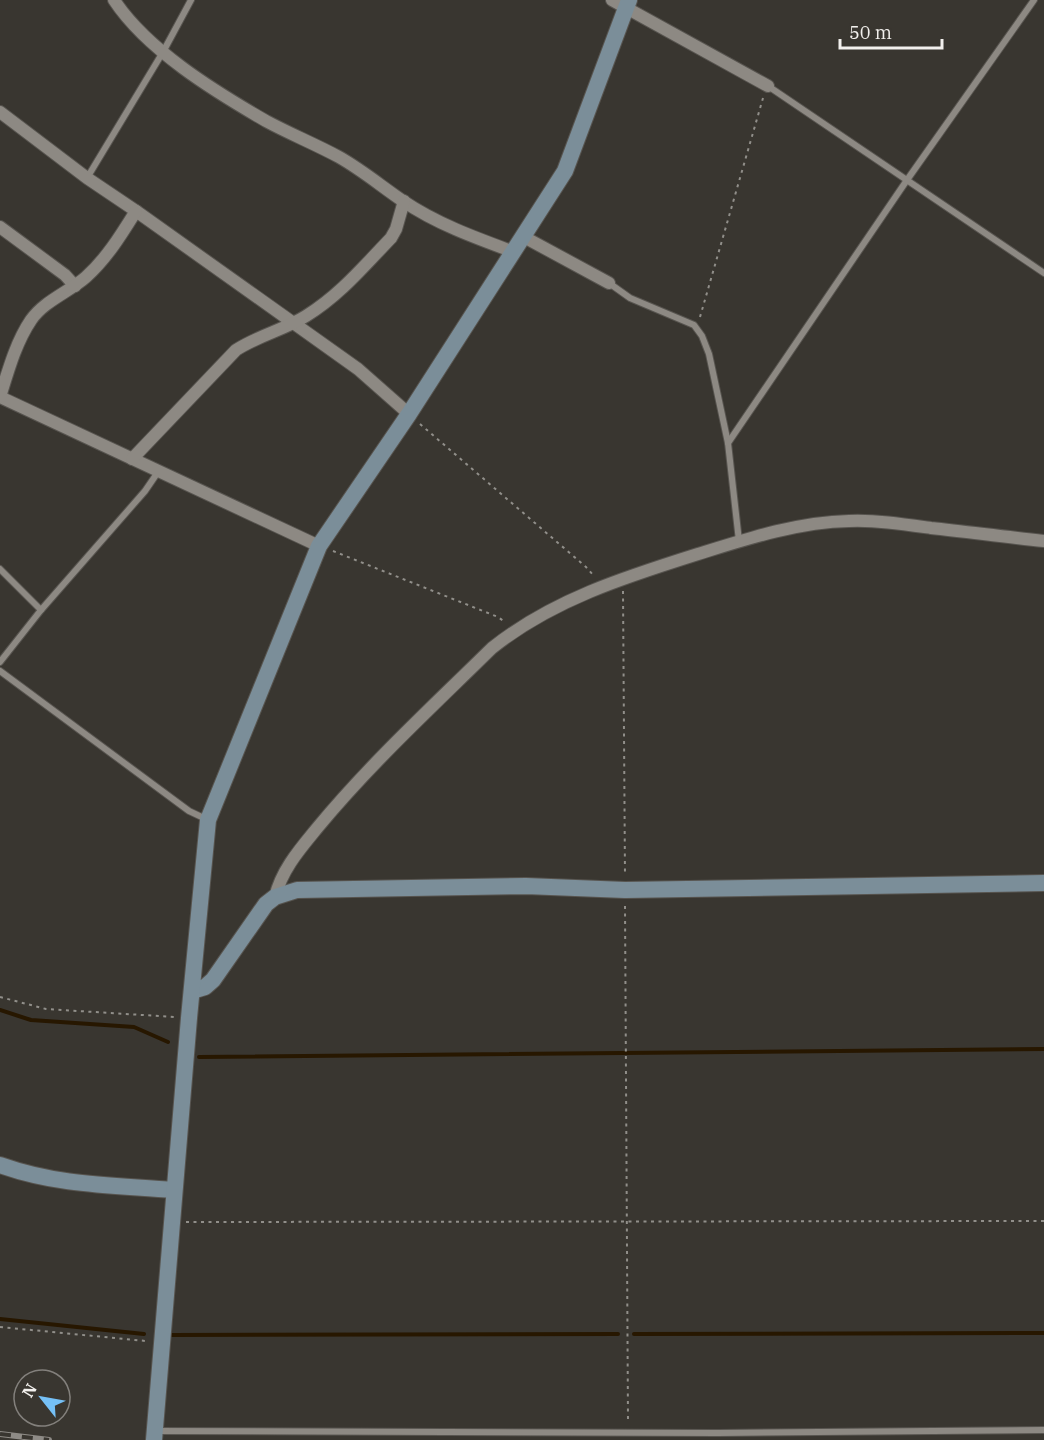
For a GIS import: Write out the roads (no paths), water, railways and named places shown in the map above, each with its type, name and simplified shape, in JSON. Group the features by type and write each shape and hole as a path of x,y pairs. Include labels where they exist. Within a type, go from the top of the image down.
{"street":[{"path":"114,0 151,44 265,120 338,157 404,201 451,228 514,252"},
{"path":"154,1435 208,820 319,546 409,414 566,171 622,3 768,86"},
{"path":"0,112 87,178 358,369 409,414"},
{"path":"132,459 236,350 251,340 304,317 344,288 391,238 404,201"},
{"path":"136,211 108,256 75,286 51,301 32,318 0,397 319,546"},
{"path":"0,227 65,275 75,286"},
{"path":"524,237 609,283"},
{"path":"275,897 278,885 292,860 340,801 492,648 515,630 557,605 621,579 739,541 797,527 847,521 889,522 1044,541"},
{"path":"192,991 205,987 213,980 266,904 275,897 297,890 526,886 625,890 1044,884"},
{"path":"0,1165 29,1175 69,1182 174,1190"}],"lane":[{"path":"87,178 163,52 191,0"},
{"path":"728,443 907,180 1034,0"},
{"path":"768,86 1044,273"},
{"path":"609,283 630,298 697,328 709,354 721,420 728,443 739,541"},
{"path":"0,662 41,610 145,491 158,472"},
{"path":"0,569 41,610"},
{"path":"0,671 189,811 208,820"},
{"path":"154,1435 1044,1430"}],"waterway":[{"path":"0,1010 31,1020 134,1027 168,1042"},
{"path":"199,1057 1044,1049"},
{"path":"0,1319 144,1334"},
{"path":"634,1334 1044,1333"},
{"path":"172,1335 618,1334"}],"railway":[{"path":"0,1434 49,1440"}]}
